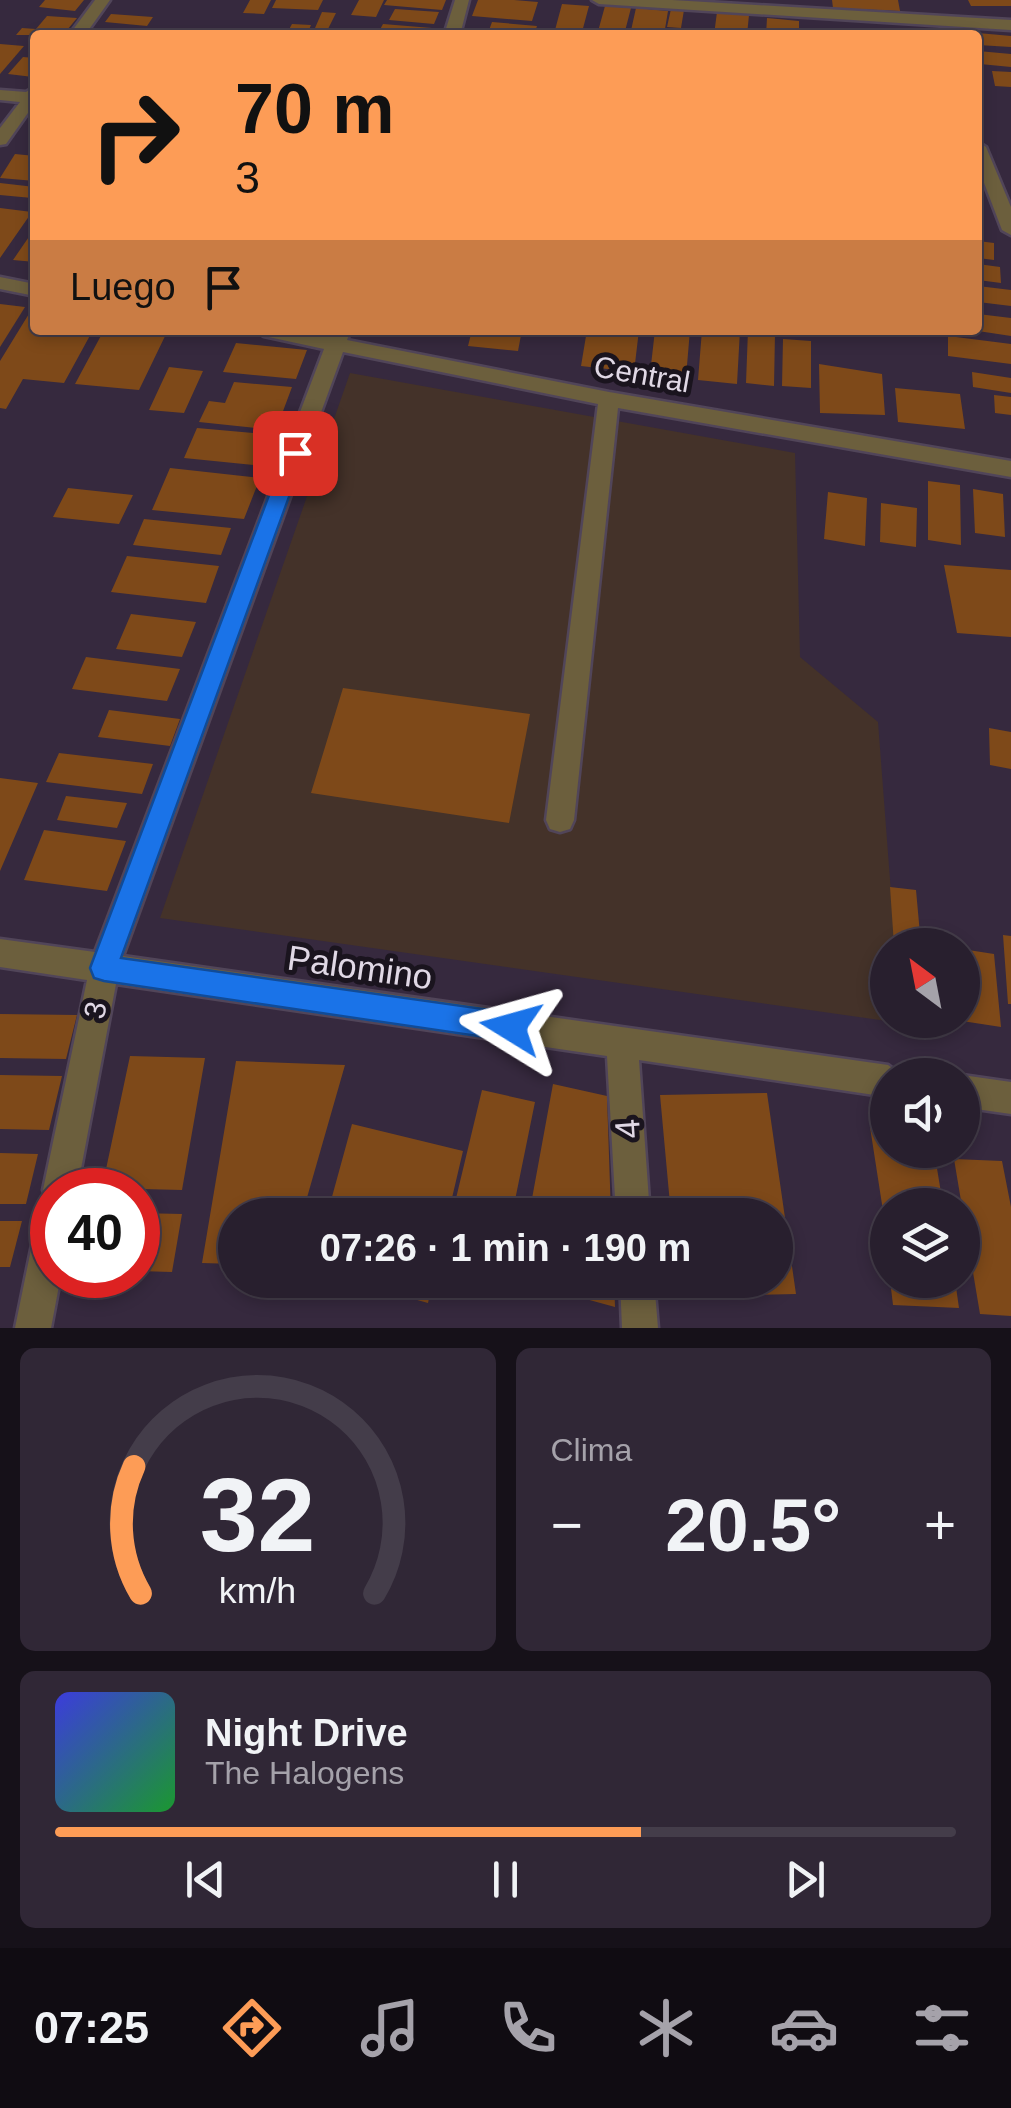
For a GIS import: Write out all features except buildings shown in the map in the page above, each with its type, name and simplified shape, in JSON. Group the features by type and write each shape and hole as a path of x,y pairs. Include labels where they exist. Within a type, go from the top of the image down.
{"street":[{"path":"81,30 103,0"},
{"path":"453,30 462,0"},
{"path":"599,0 930,27 1011,25"},
{"path":"919,0 930,27"},
{"path":"0,95 30,96"},
{"path":"0,140 30,101"},
{"path":"983,176 1011,178"},
{"path":"983,176 1011,230"},
{"path":"0,284 30,289"},
{"name":"Central","path":"338,336 609,399 1011,469"},
{"name":"3","path":"64,1168 104,968 338,336"},
{"path":"560,820 609,399"},
{"name":"Palomino","path":"0,954 870,1078"},
{"name":"4","path":"622,1042 632,1198"},
{"path":"980,1094 1011,1098"},
{"path":"33,1328 39,1298"},
{"path":"638,1298 640,1328"}],"shaded area":[{"path":"350,373 795,453 800,657 878,722 894,928 870,928 870,1019 160,918"}],"route":[{"path":"295,453 104,968 511,1027"}]}
